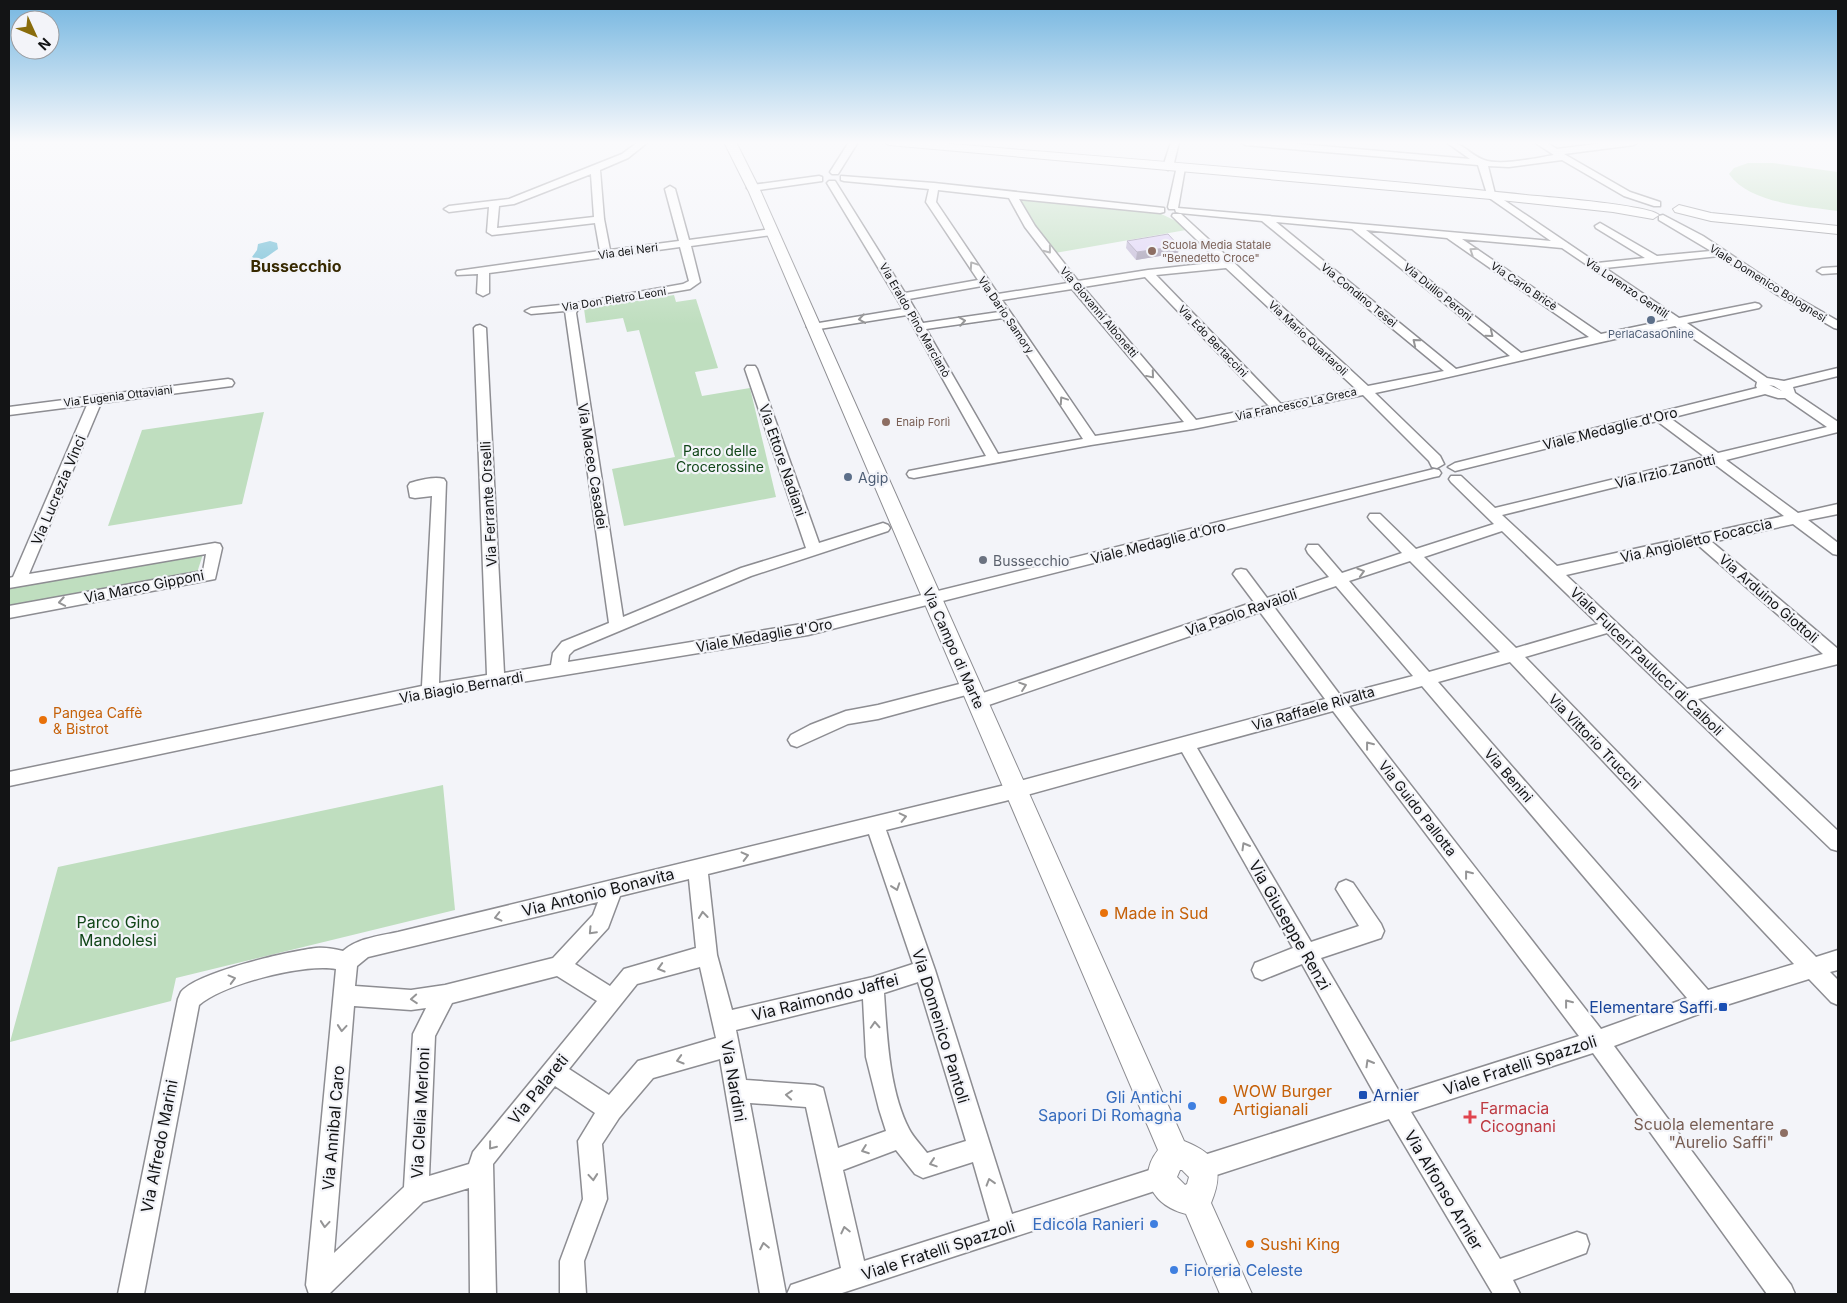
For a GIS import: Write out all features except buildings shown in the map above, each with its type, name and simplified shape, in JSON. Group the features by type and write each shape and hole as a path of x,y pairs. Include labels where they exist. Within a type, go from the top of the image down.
{"main road":[{"name":"Via Campo di Marte","path":"759,203 1015,789 1169,1167"},
{"path":"1564,203 1653,210 1838,231"},
{"path":"1188,1157 1202,1168 1205,1181 1200,1195 1194,1199 1181,1200 1168,1191 1169,1167 1188,1157"},
{"path":"1194,1199 1236,1294"}],"street":[{"path":"494,203 492,237 599,219"},
{"path":"449,209 497,203"},
{"path":"598,203 606,254"},
{"path":"674,203 684,244"},
{"name":"Via Eraldo Pino Marcianò","path":"849,203 994,459"},
{"name":"Via Dario Samory","path":"932,203 1091,441"},
{"name":"Via Giovanni Albonetti","path":"1017,203 1030,227 1076,286 1193,425"},
{"path":"1093,203 1160,210 1166,207 1177,211 1264,217 1564,245"},
{"path":"1177,211 1178,203"},
{"name":"Via Lorenzo Gentili","path":"1502,203 1676,321 1765,386"},
{"path":"1613,208 1627,203"},
{"name":"Viale Domenico Bolognesi","path":"1641,203 1699,238"},
{"name":"Via Mario Quartaroli","path":"1177,211 1229,264 1365,390 1435,460 1435,468"},
{"name":"Viale Domenico Bolognesi","path":"1681,214 1691,231 1718,253 1838,326"},
{"name":"Via Condino Tesei","path":"1264,217 1454,372"},
{"path":"1600,226 1656,260"},
{"name":"Via Duilio Peroni","path":"1356,227 1520,358"},
{"name":"Via dei Neri","path":"461,273 772,232"},
{"name":"Via Carlo Bricè","path":"1449,235 1599,338"},
{"name":"Via Don Pietro Leoni","path":"531,311 573,307 581,304 686,287 695,282 684,244"},
{"path":"1595,266 1718,253"},
{"path":"996,298 1148,273 1229,264"},
{"path":"483,292 484,270"},
{"path":"1822,271 1838,270"},
{"name":"Via Edo Bertaccini","path":"1148,273 1278,408"},
{"path":"902,296 985,282"},
{"path":"1676,321 1755,306"},
{"name":"Via Maceo Casadei","path":"573,307 570,313 617,626"},
{"path":"814,327 911,311"},
{"path":"920,327 1006,314"},
{"name":"Via Francesco La Greca","path":"914,474 1091,441 1193,425 1278,408 1520,358 1676,321"},
{"name":"Via Ferrante Orselli","path":"480,328 496,681"},
{"name":"Via Ettore Nadiani","path":"751,369 814,550"},
{"path":"1765,386 1776,394 1838,372"},
{"name":"Via Eugenia Ottaviani","path":"9,411 228,382"},
{"name":"Viale Medaglie d'Oro","path":"1456,473 1765,386"},
{"path":"1786,390 1838,428"},
{"name":"Via Lucrezia Vinci","path":"14,582 96,399"},
{"path":"1659,416 1838,550"},
{"name":"Via Irzio Zanotti","path":"1492,513 1838,428"},
{"path":"1435,468 1444,479 1456,473"},
{"name":"Viale Medaglie d'Oro","path":"558,670 808,629 932,599 1435,468"},
{"name":"Viale Fulceri Paulucci di Calboli","path":"1456,473 1492,513 1838,843"},
{"path":"430,691 439,490"},
{"name":"Via Angioletto Focaccia","path":"1554,572 1838,509"},
{"name":"Via Vittorio Trucchi","path":"1375,517 1513,655 1838,995"},
{"name":"Via Paolo Ravaioli","path":"797,740 826,725 863,712 878,712 974,695 1265,604 1505,525"},
{"path":"558,670 560,657 564,649 739,575 883,528"},
{"name":"Via Arduino Giottoli","path":"1700,539 1837,657"},
{"name":"Via Marco Gipponi","path":"9,612 210,576 215,548 14,582"},
{"name":"Via Benini","path":"1313,549 1704,1002"},
{"name":"Via Guido Pallotta","path":"1241,574 1336,702 1597,1041 1782,1294"},
{"name":"Via Raffaele Rivalta","path":"1015,789 1513,655 1611,626"},
{"path":"1685,696 1837,657"},
{"name":"Via Biagio Bernardi","path":"9,779 430,691 558,670"},
{"name":"Via Giuseppe Renzi","path":"1186,744 1394,1105"},
{"name":"Via Antonio Bonavita","path":"347,962 353,954 374,946 398,942 1015,789"},
{"name":"Via Domenico Pantoli","path":"875,824 925,970 1005,1229"},
{"name":"Via Nardini","path":"698,868 708,955 724,1022 735,1091 774,1294"},
{"path":"345,995 412,1000 445,995 559,966 601,922 613,888"},
{"path":"1262,970 1306,953 1374,931 1346,889"},
{"name":"Via Palareti","path":"483,1294 481,1160 631,976 708,955"},
{"name":"Via Alfredo Marini","path":"131,1294 188,998 209,985 291,962 318,958 347,962"},
{"name":"Viale Fratelli Spazzoli","path":"1202,1168 1597,1041 1704,1002 1838,960"},
{"name":"Via Annibal Caro","path":"319,1290 347,962"},
{"path":"559,966 612,998"},
{"name":"Via Raimondo Jaffei","path":"724,1022 873,987 925,970"},
{"path":"873,987 877,1057 890,1109 900,1137 923,1166 980,1148"},
{"name":"Via Clelia Merloni","path":"319,1290 416,1192 424,1034 445,995"},
{"path":"574,1294 572,1261 595,1199 590,1141 611,1110 646,1070 727,1046"},
{"path":"553,1072 611,1110"},
{"path":"735,1091 815,1096 856,1277"},
{"name":"Via Alfonso Arnier","path":"1394,1105 1501,1284 1577,1244"},
{"path":"830,1163 900,1137"},
{"name":"Viale Fratelli Spazzoli","path":"800,1294 1005,1229 1169,1167"},
{"path":"416,1192 480,1173"}],"green space":[{"path":"1020,203 1079,203 1155,211 1176,221 1186,230 1055,253"},
{"path":"1783,203 1838,203 1838,211"},
{"name":"Parco delle Crocerossine","path":"674,295 676,302 696,299 718,368 695,372 702,396 750,388 776,497 624,526 612,469 675,457 639,330 627,332 623,318 586,323 584,309"},
{"path":"264,412 242,504 108,526 142,430"},
{"path":"203,554 197,573 9,607 9,587"},
{"name":"Parco Gino Mandolesi","path":"443,785 455,910 176,978 171,1001 10,1042 58,867"}],"water":[{"path":"270,241 277,243 278,249 263,259 252,257 257,250 258,244"}],"place":[{"name":"Scuola Media Statale \"Benedetto Croce\"","path":"1152,251"},
{"name":"PerlaCasaOnline","path":"1651,320"},
{"name":"Enaip Forlì","path":"886,422"},
{"name":"Agip","path":"848,477"},
{"name":"Bussecchio","path":"983,560"},
{"name":"Pangea Caffè & Bistrot","path":"43,720"},
{"name":"Made in Sud","path":"1104,913"},
{"name":"Elementare Saffi","path":"1723,1007"},
{"name":"Arnier","path":"1363,1095"},
{"name":"WOW Burger Artigianali","path":"1223,1100"},
{"name":"Gli Antichi Sapori Di Romagna","path":"1192,1106"},
{"name":"Farmacia Cicognani","path":"1470,1117"},
{"name":"Scuola elementare \"Aurelio Saffi\"","path":"1784,1133"},
{"name":"Edicola Ranieri","path":"1154,1224"},
{"name":"Sushi King","path":"1250,1244"},
{"name":"Fioreria Celeste","path":"1174,1270"}],"district":[{"name":"Bussecchio","path":"296,266"}]}
